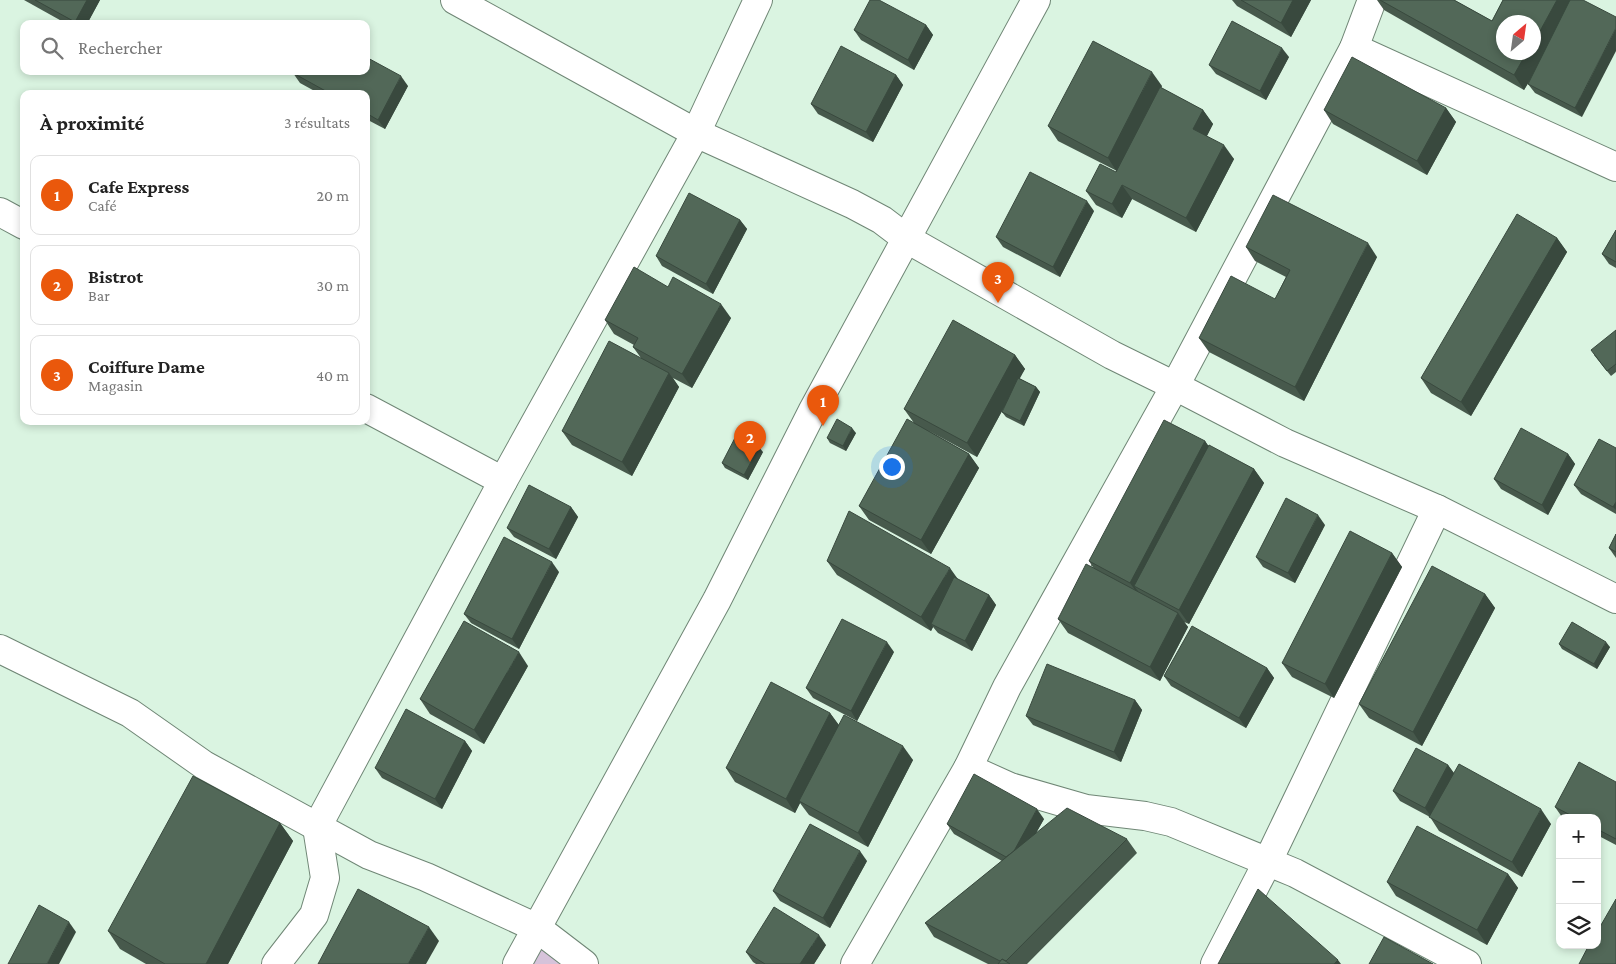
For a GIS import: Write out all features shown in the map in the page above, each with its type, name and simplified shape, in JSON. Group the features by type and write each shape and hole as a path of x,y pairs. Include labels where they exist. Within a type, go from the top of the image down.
{"street":[{"path":"455,0 696,133 852,204 882,220 907,239 1112,355 1285,443 1437,509 1616,598"},
{"path":"276,964 314,915 325,878 317,827 503,482 696,133 758,0"},
{"path":"516,964 717,600 812,412 1036,0"},
{"path":"855,964 968,768 1007,687 1175,386 1354,48 1372,0"},
{"path":"1354,48 1616,167"},
{"path":"0,212 20,223"},
{"path":"370,410 503,482"},
{"path":"1215,964 1267,863 1437,509"},
{"path":"0,649 130,713 204,765 369,855 426,877 537,928 584,964"},
{"path":"968,768 1010,787 1086,809 1144,816 1171,822 1295,873 1467,964"}],"shaded area":[{"path":"532,942 572,964 520,964"}],"building":[{"path":"35,0 87,0 76,20 71,20"},
{"path":"870,0 879,0 926,25 908,60 854,30"},
{"path":"1241,0 1293,0 1281,23"},
{"path":"1380,0 1454,0 1492,21 1503,0 1557,0 1541,29 1541,15 1496,15 1496,60 1522,60 1514,75"},
{"path":"1570,0 1583,0 1616,17 1616,28 1575,108 1528,84"},
{"path":"1232,21 1282,48 1260,91 1209,65"},
{"path":"1093,41 1152,72 1108,158 1048,126"},
{"path":"841,46 896,75 866,132 811,104"},
{"path":"1352,57 1446,108 1417,161 1324,110"},
{"path":"370,59 401,76 378,120 370,115 370,90 324,90 297,75 370,75"},
{"path":"1160,87 1203,110 1193,129 1224,145 1186,218 1122,185 1112,204 1086,191 1100,164 1116,172"},
{"path":"1030,172 1087,201 1053,267 996,237"},
{"path":"689,193 740,220 706,284 656,256"},
{"path":"1273,195 1368,243 1295,387 1199,338 1231,276 1275,299 1290,270 1246,247"},
{"path":"1517,214 1557,238 1461,402 1421,378"},
{"path":"1616,230 1616,262 1602,254"},
{"path":"634,267 668,287 673,277 721,304 682,374 633,347 638,338 605,320"},
{"path":"953,320 1015,355 967,443 904,409"},
{"path":"1616,330 1616,364 1607,371 1591,350"},
{"path":"609,341 669,373 622,462 562,431"},
{"path":"1018,378 1036,387 1020,421 1002,412"},
{"path":"837,419 852,428 843,446 827,438"},
{"path":"907,419 969,454 921,540 859,506"},
{"path":"1164,420 1205,441 1130,583 1089,561"},
{"path":"1521,428 1568,454 1542,505 1494,479"},
{"path":"737,434 759,447 744,475 722,463"},
{"path":"1599,439 1616,448 1616,502 1613,507 1574,485"},
{"path":"1209,445 1254,469 1179,610 1134,586"},
{"path":"529,485 571,507 549,549 507,528"},
{"path":"1286,498 1318,515 1288,573 1256,557"},
{"path":"849,511 950,568 921,617 827,561"},
{"path":"1350,531 1392,553 1325,684 1282,663"},
{"path":"1616,534 1616,552 1609,548"},
{"path":"504,537 552,562 512,639 464,614"},
{"path":"1086,564 1178,613 1150,667 1058,619"},
{"path":"1432,566 1485,594 1413,732 1359,704"},
{"path":"954,577 989,595 965,641 931,624"},
{"path":"842,619 887,642 851,711 806,688"},
{"path":"464,621 519,652 474,730 420,699"},
{"path":"1572,622 1606,642 1594,664 1559,644"},
{"path":"1192,626 1267,668 1239,718 1164,676"},
{"path":"1047,664 1135,700 1114,752 1026,716"},
{"path":"771,682 830,713 786,799 726,768"},
{"path":"406,709 465,741 435,799 375,768"},
{"path":"844,715 903,746 858,833 799,801"},
{"path":"1416,748 1448,765 1425,808 1393,791"},
{"path":"1579,762 1616,782 1616,839 1601,831 1601,814 1568,814 1555,807"},
{"path":"1459,764 1541,809 1512,862 1429,817"},
{"path":"974,774 1037,809 1014,851 1006,857 947,824"},
{"path":"193,776 280,823 206,964 165,964 108,931"},
{"path":"1067,808 1127,839 1006,961 1002,959 1000,961 925,923"},
{"path":"810,824 860,851 823,918 773,891"},
{"path":"1417,826 1508,874 1477,930 1387,882"},
{"path":"358,889 429,927 408,964 318,964"},
{"path":"1258,889 1338,960 1334,964 1218,964"},
{"path":"1616,899 1616,964 1579,964 1587,949 1601,949 1601,925"},
{"path":"39,905 69,922 47,964 8,964"},
{"path":"774,907 819,935 800,964 765,964 746,952"},
{"path":"1384,937 1433,964 1369,964"},
{"path":"1002,959 1010,964 998,964"}],"place":[{"name":"Coiffure Dame","path":"998,303"},
{"name":"Cafe Express","path":"823,426"},
{"name":"Bistrot","path":"750,462"}]}
